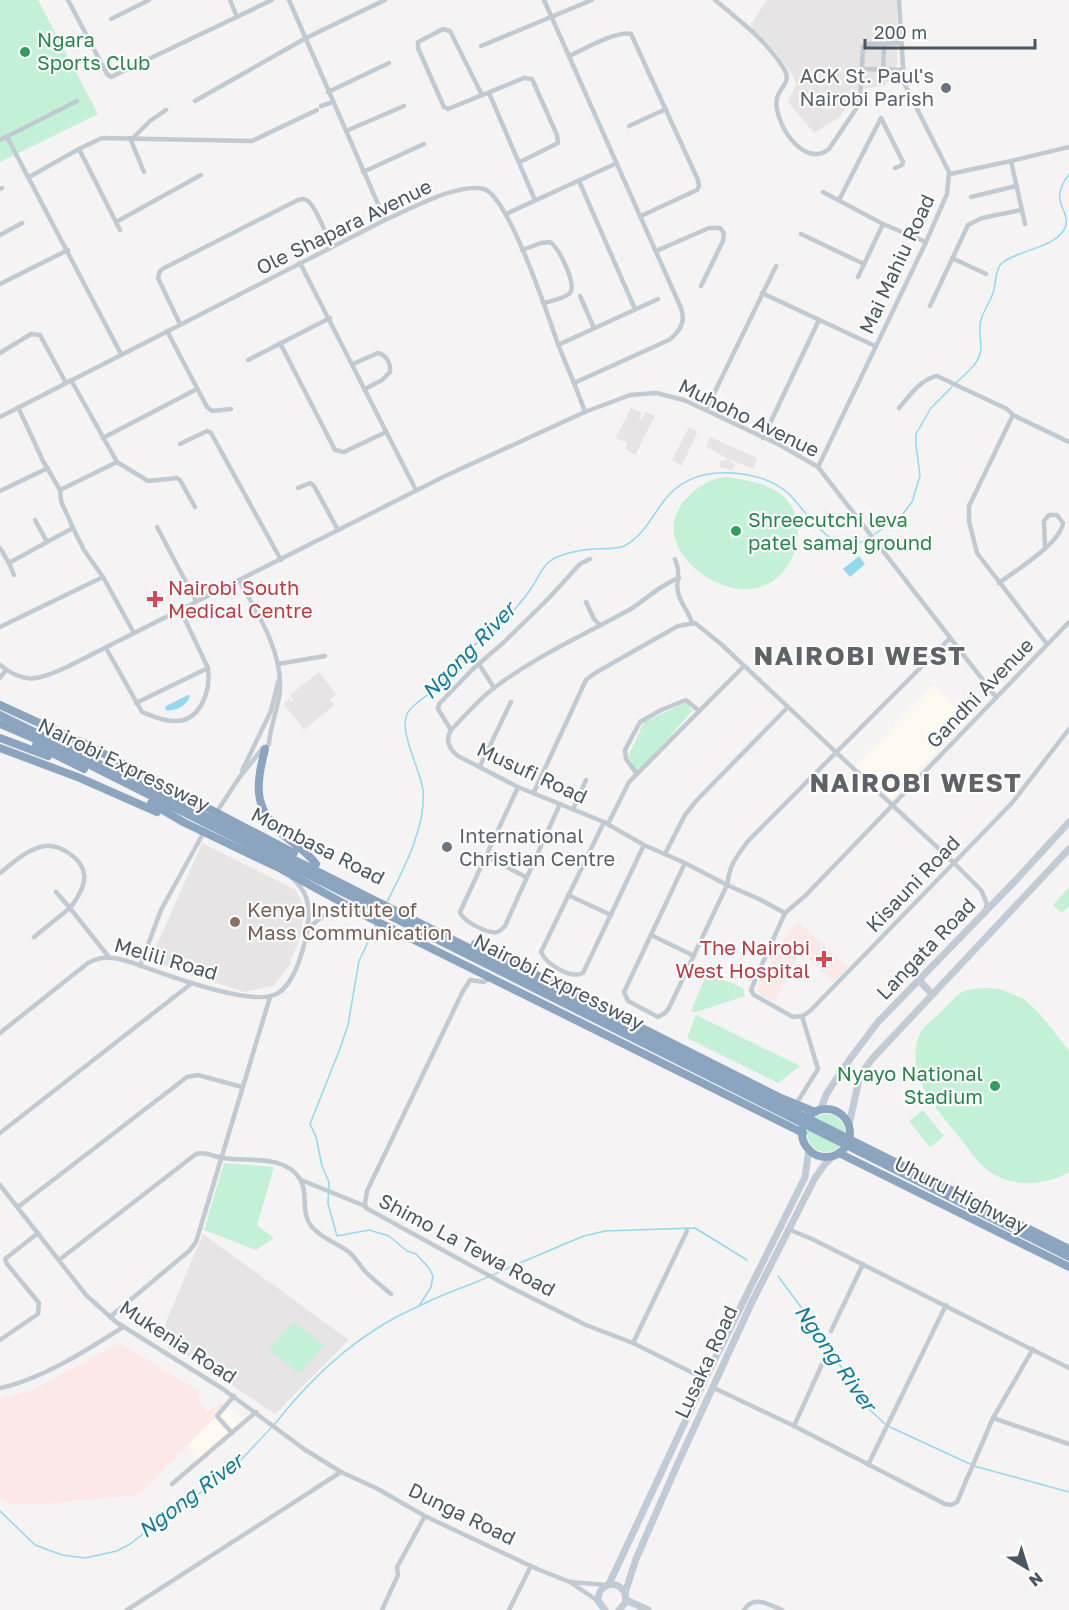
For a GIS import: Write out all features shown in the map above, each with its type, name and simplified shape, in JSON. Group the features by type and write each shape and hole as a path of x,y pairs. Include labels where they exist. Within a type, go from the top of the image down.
{"highway":[{"name":"Mombasa Road","path":"0,705 87,745 316,864 796,1104 817,1111"},
{"name":"Nairobi Expressway","path":"3,716 1069,1248"},
{"name":"Nairobi Expressway","path":"0,724 52,747 1069,1257"},
{"name":"Mombasa Road","path":"0,730 19,737 129,792 183,822 281,869 370,918 802,1133"},
{"path":"0,738 146,795"},
{"path":"266,746 257,787 262,807 280,832 309,855 316,864"},
{"path":"0,748 80,778 183,822"},
{"path":"834,1110 841,1113 850,1129 847,1145 836,1154 821,1156 809,1149 802,1133 806,1120 817,1111 834,1110"},
{"name":"Uhuru Highway","path":"850,1129 862,1141 1069,1243"},
{"name":"Uhuru Highway","path":"836,1154 1069,1268"}],"main road":[{"name":"Langata Road","path":"817,1111 857,1048 878,1022 1069,822"},
{"name":"Langata Road","path":"850,1129 860,1075 866,1066 882,1046 1069,849"},
{"path":"919,980 932,994"},
{"name":"Lusaka Road","path":"601,1607 599,1592 607,1585 802,1183 807,1170 809,1149"},
{"name":"Lusaka Road","path":"620,1610 636,1559 712,1387 815,1178 836,1154"},
{"path":"607,1585 619,1586 626,1596 648,1610"}],"street":[{"path":"68,0 107,74 111,77 272,0"},
{"path":"128,0 132,8"},
{"path":"111,19 149,0"},
{"path":"230,0 237,17"},
{"path":"289,0 385,220"},
{"path":"195,101 306,38 385,0"},
{"path":"544,0 683,314 683,323 679,331 669,340 574,383"},
{"path":"482,46 592,0"},
{"path":"715,0 738,18 777,59 785,71 787,78 785,86 777,98 779,114 788,136 803,152 810,154 825,153 856,109 860,100 863,47 867,44 900,43"},
{"name":"Mai Mahiu Road","path":"818,467 947,194 950,174 909,94 903,70 899,0"},
{"path":"482,95 450,31 443,29 418,42 418,48 447,109 450,109 524,78 531,78 557,135 558,143 520,162"},
{"path":"569,56 615,36 631,34 698,180 699,186 693,192 641,216"},
{"path":"883,70 884,44"},
{"path":"328,92 389,63"},
{"path":"861,69 903,70"},
{"path":"489,93 535,200"},
{"path":"0,140 76,100"},
{"path":"29,177 102,138 252,141 333,102"},
{"path":"346,131 404,106"},
{"path":"629,126 666,109"},
{"path":"131,138 166,110"},
{"path":"839,200 881,118 903,162 895,168"},
{"path":"7,137 68,249 121,354"},
{"path":"131,138 144,172"},
{"path":"363,172 424,144"},
{"path":"950,174 1069,147"},
{"path":"79,149 120,230"},
{"path":"1011,161 1025,224"},
{"path":"506,214 617,164"},
{"path":"116,222 201,175"},
{"path":"579,181 635,309"},
{"path":"971,197 1016,186"},
{"name":"Ole Shapara Avenue","path":"0,417 385,220 469,188 483,189 491,193 506,214 585,412"},
{"path":"823,192 883,224 926,242"},
{"path":"180,324 158,278 160,271 164,268 302,199 308,200 332,247"},
{"path":"930,306 964,231 974,221 1021,210"},
{"path":"0,235 22,223"},
{"path":"858,277 883,224"},
{"path":"656,251 709,228 720,228 724,233 723,241 701,286"},
{"path":"801,234 864,264"},
{"path":"522,250 550,242 556,248 568,271 573,284 571,292 543,303"},
{"path":"0,284 68,249"},
{"path":"952,258 986,274"},
{"path":"300,263 416,490"},
{"path":"706,410 776,266"},
{"path":"762,293 874,346"},
{"path":"580,296 594,328"},
{"path":"558,345 658,299"},
{"path":"248,360 330,318"},
{"path":"763,438 819,320"},
{"path":"167,331 209,410 231,409"},
{"path":"0,353 31,334 40,335 117,462 140,478 155,482 177,478 195,507"},
{"path":"280,343 335,450 344,452 386,432"},
{"path":"353,364 378,353 385,356 389,362 390,372 385,378 365,388"},
{"path":"899,408 910,394 937,376 1069,442"},
{"path":"103,438 197,389"},
{"name":"Muhoho Avenue","path":"6,670 22,678 38,680 106,648 416,490 585,412 630,396 656,393 678,398 706,410 818,467 996,698"},
{"path":"18,407 60,490 61,501 84,550 103,577 134,633"},
{"path":"1013,415 968,511 975,548 1047,644"},
{"path":"180,444 207,431 211,433 281,560"},
{"path":"60,490 117,462"},
{"path":"0,491 48,468"},
{"path":"298,488 310,483 314,486 338,530"},
{"path":"999,583 1045,548 1059,534 1063,526 1061,518 1054,514 1044,521 1045,548"},
{"path":"35,520 47,542"},
{"path":"157,527 196,601"},
{"path":"9,563 73,528"},
{"path":"0,548 14,575"},
{"path":"451,730 437,707 539,608 582,561 590,559"},
{"path":"675,559 680,570 678,595 692,623 705,631 744,666 954,863 984,895 987,904 982,915"},
{"path":"0,627 103,577"},
{"name":"Musufi Road","path":"679,578 670,581 642,602 563,645 494,688 451,730 448,737 451,750 518,787 606,823 644,845 786,913"},
{"path":"238,580 267,634 278,664 279,680 279,693 266,746 239,778"},
{"path":"586,602 594,619 600,625"},
{"path":"106,648 142,712 177,722 191,717 205,698 209,675 208,668 180,609"},
{"name":"Gandhi Avenue","path":"786,913 1069,622"},
{"path":"534,792 586,680 678,626 692,623"},
{"path":"685,863 624,992 628,1001 658,1017 665,1013 694,956 727,885 730,867 748,842 949,639"},
{"path":"278,664 325,656"},
{"path":"479,664 494,688"},
{"path":"0,665 6,670 0,678"},
{"path":"644,845 586,969 578,975 570,974 546,961 541,952 568,895 625,789 637,774 744,666"},
{"path":"136,703 208,668"},
{"path":"140,966 161,910 195,846 239,778 257,741 271,711 279,680"},
{"path":"637,774 626,759 625,750 640,722 660,710 686,700 699,711"},
{"path":"480,766 511,702"},
{"path":"665,854 685,815 696,801 787,708"},
{"name":"Kisauni Road","path":"802,1016 811,1010 1012,803 1069,729"},
{"path":"257,741 264,736 266,746"},
{"path":"257,741 266,746"},
{"path":"573,809 586,780"},
{"path":"518,787 459,912 464,920 488,931 495,933 505,926 560,804"},
{"path":"0,873 23,855 36,849 54,846 62,849 81,866 85,875 80,892 70,909 34,937"},
{"path":"485,856 526,877"},
{"path":"110,1317 193,1247 270,997 278,993 289,981 301,955 307,931 309,905 306,894 281,869"},
{"path":"56,892 108,956"},
{"path":"568,895 611,915"},
{"path":"307,931 318,919 333,910 353,909"},
{"path":"786,913 752,990 758,999 793,1017 802,1016 818,1069 796,1104"},
{"path":"651,935 694,956"},
{"name":"Melili Road","path":"0,1033 88,963 102,956 192,983 256,998 270,997"},
{"name":"Shimo La Tewa Road","path":"490,978 484,982 470,980 462,993 367,1191 365,1206 367,1210 510,1287 586,1325 633,1343 705,1379"},
{"path":"0,1133 192,983"},
{"path":"18,1207 187,1077 198,1075 242,1087"},
{"path":"59,1260 196,1154 202,1152 221,1158 281,1164 295,1172 303,1192 304,1214 313,1228 327,1240 348,1251 364,1270 391,1294"},
{"path":"300,1180 365,1206"},
{"name":"Mukenia Road","path":"0,1185 86,1295 110,1317 234,1396 281,1432 341,1472"},
{"path":"788,1229 946,1305 1069,1368"},
{"path":"633,1343 687,1231"},
{"path":"5,1259 38,1233"},
{"path":"0,1253 39,1303 40,1308 38,1314 0,1340"},
{"path":"831,1331 863,1264"},
{"path":"868,1465 946,1305"},
{"path":"0,1388 32,1378 123,1327"},
{"path":"712,1387 951,1505 957,1502 993,1418 1033,1349"},
{"path":"794,1426 824,1360"},
{"path":"232,1432 218,1416 234,1396"},
{"path":"172,1484 256,1412"},
{"path":"993,1418 1069,1444"},
{"path":"127,1610 341,1472"},
{"name":"Dunga Road","path":"341,1472 376,1488 425,1516 570,1582 601,1607"},
{"path":"382,1610 398,1575 397,1568 425,1516"},
{"path":"509,1610 531,1566"},
{"name":"Dunga Road","path":"570,1582 607,1585"},
{"path":"744,1610 748,1604 758,1601 782,1610"}],"shaded area":[{"path":"767,0 897,0 897,65 892,79 885,85 857,90 839,118 814,133 788,102 796,84 794,77 775,51 750,26"},
{"path":"631,408 642,413 639,418 641,420 646,412 655,416 635,455 625,449 627,443 616,438"},
{"path":"689,427 697,432 682,466 672,460"},
{"path":"710,437 757,458 753,469 731,460 730,462 735,464 732,470 719,467 721,460 725,461 727,458 706,447"},
{"path":"319,672 336,694 330,699 334,705 304,730 284,704 289,699 292,702 290,695"},
{"path":"933,685 968,719 889,801 854,768"},
{"name":"Kenya Institute of Mass Communication","path":"202,843 296,890 305,910 301,934 289,966 273,986 245,992 171,969 153,954"},
{"name":"The Nairobi West Hospital","path":"798,922 848,967 833,982 801,951 775,1001 757,992 785,937"},
{"path":"203,1234 349,1340 275,1414 160,1337"},
{"path":"119,1343 202,1393 197,1398 207,1412 220,1402 226,1406 139,1495 44,1504 10,1504 0,1498 0,1398 31,1391"},
{"path":"226,1406 243,1419 199,1461 187,1445"}],"green space":[{"path":"0,0 38,0 98,114 0,162"},
{"name":"Shreecutchi leva patel samaj ground","path":"727,477 771,488 783,496 791,506 796,518 797,544 793,557 777,578 766,585 748,589 728,587 709,579 692,566 680,551 674,533 676,515 688,497 697,489 711,481"},
{"path":"687,702 692,711 637,774 628,757 644,722"},
{"path":"1069,887 1069,906 1062,913 1053,905"},
{"path":"707,973 743,988 745,996 696,1012 691,1011"},
{"name":"Nyayo National Stadium","path":"987,988 999,989 1024,999 1040,1014 1069,1051 1069,1172 1060,1177 1040,1182 1019,1183 990,1172 978,1161 933,1104 919,1078 916,1051 923,1029 960,993"},
{"path":"696,1015 800,1066 778,1083 687,1038"},
{"path":"923,1110 944,1136 930,1147 909,1121"},
{"path":"826,1114 839,1120 845,1133 839,1146 826,1152 813,1146 807,1133 813,1120"},
{"path":"224,1163 274,1167 257,1225 274,1238 256,1250 204,1230"},
{"path":"293,1322 325,1345 299,1373 269,1350"}],"water":[{"path":"859,556 865,564 850,577 843,569"},
{"path":"190,696 188,700 180,708 165,710 166,706"}],"waterway":[{"name":"Ngong River","path":"956,383 972,367 980,353 980,323 993,294 1001,264 1007,259 1046,244 1062,233 1066,219 1060,192 1069,174"},
{"name":"Ngong River","path":"875,534 902,515 912,502 920,476 916,434 931,408 952,387"},
{"name":"Ngong River","path":"387,902 412,848 423,805 421,782 405,729 408,712 436,688 463,652 500,626 524,598 548,563 561,555 624,546 641,532 663,502 682,484 716,473 753,476 777,485 789,494 814,523 833,540 844,544 855,544 867,539"},
{"name":"Ngong River","path":"376,925 359,961 348,1025 310,1124 329,1182 328,1204 337,1236 369,1230 389,1236 407,1251 416,1254 433,1276 431,1287 419,1306"},
{"name":"Ngong River","path":"274,1425 321,1372 377,1328 433,1300 584,1236 605,1231 695,1228 747,1260"},
{"name":"Ngong River","path":"778,1276 809,1318 869,1409 886,1425"},
{"name":"Ngong River","path":"890,1427 970,1464"},
{"name":"Ngong River","path":"0,1511 35,1545 62,1555 85,1558 117,1551 215,1483 238,1463 271,1428"},
{"name":"Ngong River","path":"974,1466 1069,1492"}],"place":[{"name":"Ngara Sports Club","path":"25,52"},
{"name":"ACK St. Paul's Nairobi Parish","path":"946,88"},
{"name":"Shreecutchi leva patel samaj ground","path":"736,531"},
{"name":"Nairobi South Medical Centre","path":"155,599"},
{"name":"International Christian Centre","path":"447,847"},
{"name":"Kenya Institute of Mass Communication","path":"235,922"},
{"name":"The Nairobi West Hospital","path":"824,959"},
{"name":"Nyayo National Stadium","path":"995,1086"}],"district":[{"name":"NAIROBI WEST","path":"860,656"},
{"name":"NAIROBI WEST","path":"916,783"}]}
